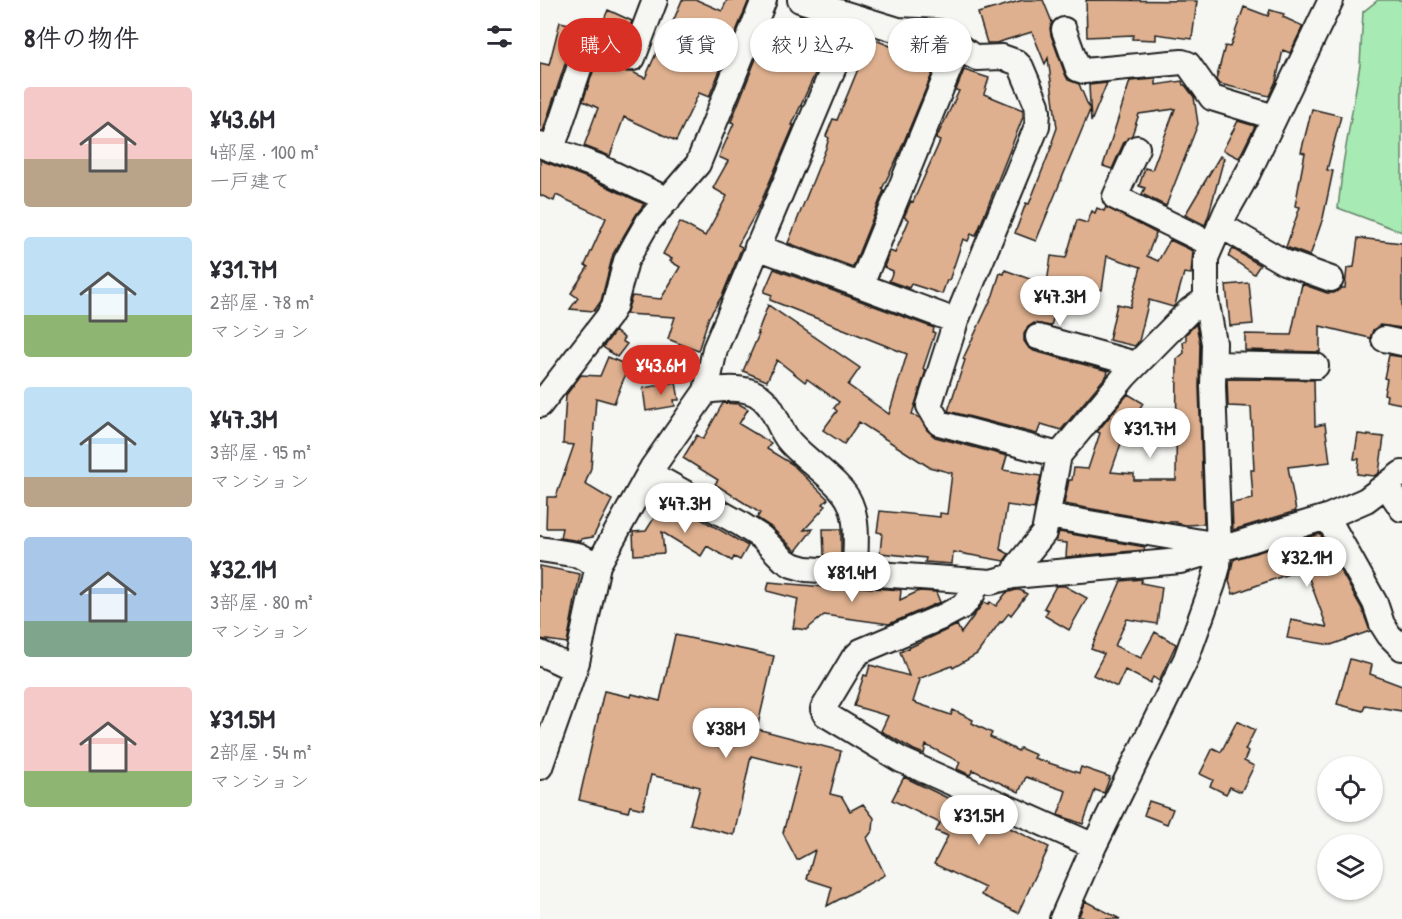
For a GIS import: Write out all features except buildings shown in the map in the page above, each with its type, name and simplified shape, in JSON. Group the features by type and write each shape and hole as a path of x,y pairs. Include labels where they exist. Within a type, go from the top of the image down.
{"street":[{"path":"655,0 633,58 626,59 595,47 588,48 546,147 599,166 668,200"},
{"path":"540,405 614,307 626,261 648,222 698,164 764,0"},
{"path":"800,0 888,27"},
{"path":"1062,919 1094,846 1186,660 1213,584 1218,566 1214,343 1206,299 1206,258 1331,0"},
{"path":"542,755 574,669 598,565 649,473 706,391 715,349 855,17"},
{"path":"1064,30 1078,69 1182,62 1188,64 1212,98 1274,117"},
{"path":"972,54 977,57 1002,57 1022,67 1038,112 1032,141 956,321 929,405 939,423 1059,455"},
{"path":"861,285 948,72"},
{"path":"1137,148 1115,197 1331,279"},
{"path":"757,247 956,321"},
{"path":"1012,576 1044,533 1059,455 1136,364 1190,310 1206,299"},
{"path":"1038,336 1136,364"},
{"path":"1214,364 1316,366"},
{"path":"706,391 742,390 754,393 766,401 790,441 844,492 851,504 855,520 855,571"},
{"path":"649,473 761,537 778,556 792,565 806,569 976,582 991,582 1012,576 1180,561 1218,546 1327,517 1366,500 1394,479 1402,509"},
{"path":"1048,516 1218,546"},
{"path":"1327,517 1375,603 1382,624 1402,648"},
{"path":"540,549 578,555 598,565"},
{"path":"976,582 973,593 963,606 861,651 853,659 824,709 825,714 901,760 1094,846"},
{"path":"540,653 574,669"}],"green space":[{"path":"1378,0 1402,0 1402,232 1338,208 1360,65 1363,12"}]}
